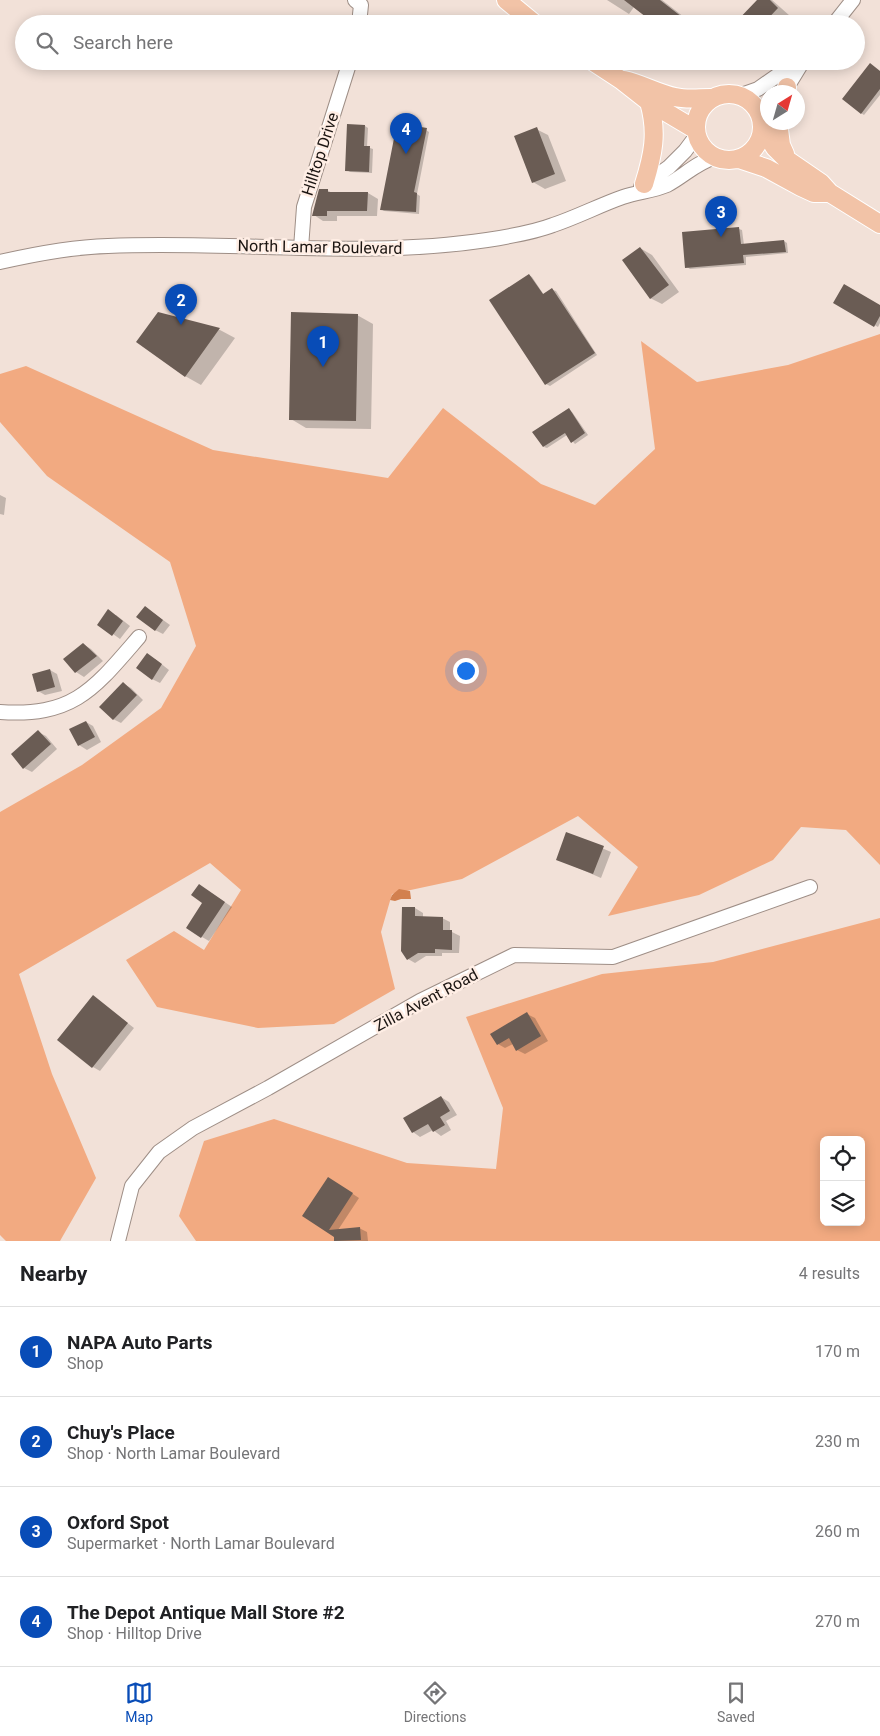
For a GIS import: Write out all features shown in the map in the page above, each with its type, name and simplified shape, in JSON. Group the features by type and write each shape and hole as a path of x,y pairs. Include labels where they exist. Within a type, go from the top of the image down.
{"main road":[{"path":"506,0 524,15"},
{"path":"606,70 649,102 696,133"},
{"path":"622,80 643,84 684,98 711,98 726,93 741,95 748,98 760,113"},
{"path":"711,98 700,108 696,123 696,133 704,149 723,160 738,159 766,168 814,193 830,194"},
{"path":"638,189 654,149 654,123 649,102"},
{"path":"738,159 755,148 765,130"},
{"path":"772,130 791,162 821,183 830,194 880,224"}],"street":[{"path":"355,0 361,5 360,15"},
{"path":"841,15 853,0"},
{"name":"Hilltop Drive","path":"301,248 304,207 347,70"},
{"path":"741,95 758,89 786,70"},
{"path":"789,85 798,70"},
{"name":"North Lamar Boulevard","path":"0,262 30,255 107,246 197,245 410,249 488,240 552,226 638,189 669,167 685,151 696,133"},
{"name":"North Lamar Boulevard","path":"638,189 648,192 668,184 697,164 716,157"},
{"path":"0,712 37,712 57,708 73,701 90,690 139,637"},
{"name":"Zilla Avent Road","path":"118,1241 132,1186 159,1152 193,1128 268,1088 425,998 514,955 613,957 810,887"}],"shaded area":[{"path":"880,334 880,865 846,830 801,827 773,860 699,895 608,916 638,867 578,816 462,879 392,894 381,932 395,989 334,1024 258,1028 157,1007 126,960 174,931 204,950 241,890 210,863 19,974 52,1074 96,1178 60,1241 6,1241 0,1235 0,812 82,765 161,708 196,646 170,562 47,476 0,422 0,374 26,366 213,450 388,478 443,408 541,484 595,505 655,449 641,341 697,382 788,365"},
{"path":"399,889 410,891 411,899 390,900 392,895"},
{"path":"880,918 880,1241 196,1241 179,1216 204,1141 274,1119 407,1163 496,1169 503,1108 466,1017 602,974 713,962"}],"building":[{"path":"624,0 660,0 679,15 643,15"},
{"path":"757,0 770,0 778,8 771,15 743,15"},
{"path":"870,63 880,71 880,89 861,114 842,99"},
{"path":"397,123 427,128 414,192 417,193 416,212 380,210"},
{"path":"347,124 365,125 364,146 370,146 369,172 345,171"},
{"path":"537,127 555,174 532,183 514,136"},
{"path":"319,189 328,189 328,192 368,192 367,211 327,211 327,216 312,216"},
{"path":"739,227 741,244 784,240 786,252 743,255 744,263 685,268 682,232"},
{"path":"640,247 669,285 650,299 622,260"},
{"path":"529,274 543,294 552,288 595,353 545,385 489,300"},
{"path":"844,284 880,305 880,316 874,327 833,303"},
{"path":"158,312 220,328 185,377 136,342"},
{"path":"291,312 358,314 356,421 289,420"},
{"path":"569,408 585,433 571,443 565,433 543,447 532,432"},
{"path":"145,606 163,620 155,631 136,617"},
{"path":"108,609 123,621 112,636 97,625"},
{"path":"83,643 97,656 75,673 63,659"},
{"path":"147,653 162,664 152,680 136,668"},
{"path":"50,669 55,687 37,692 32,674"},
{"path":"123,682 137,695 113,720 99,707"},
{"path":"86,721 95,737 78,746 69,729"},
{"path":"38,730 51,744 23,769 11,754"},
{"path":"566,832 604,846 593,874 556,860"},
{"path":"199,884 225,902 201,938 186,928 202,903 191,895"},
{"path":"402,907 415,907 415,916 443,917 443,930 452,930 452,950 435,949 435,953 418,953 407,960 401,951"},
{"path":"93,995 128,1023 92,1068 57,1040"},
{"path":"527,1012 541,1036 516,1051 509,1038 497,1045 490,1034"},
{"path":"441,1096 450,1111 440,1117 445,1125 433,1132 428,1124 412,1133 403,1118"},
{"path":"328,1177 353,1193 329,1230 360,1227 361,1240 334,1241 334,1237 302,1216"}],"place":[{"name":"The Depot Antique Mall Store #2","path":"406,154"},
{"name":"Oxford Spot","path":"721,237"},
{"name":"Chuy's Place","path":"181,325"},
{"name":"NAPA Auto Parts","path":"323,367"}]}
